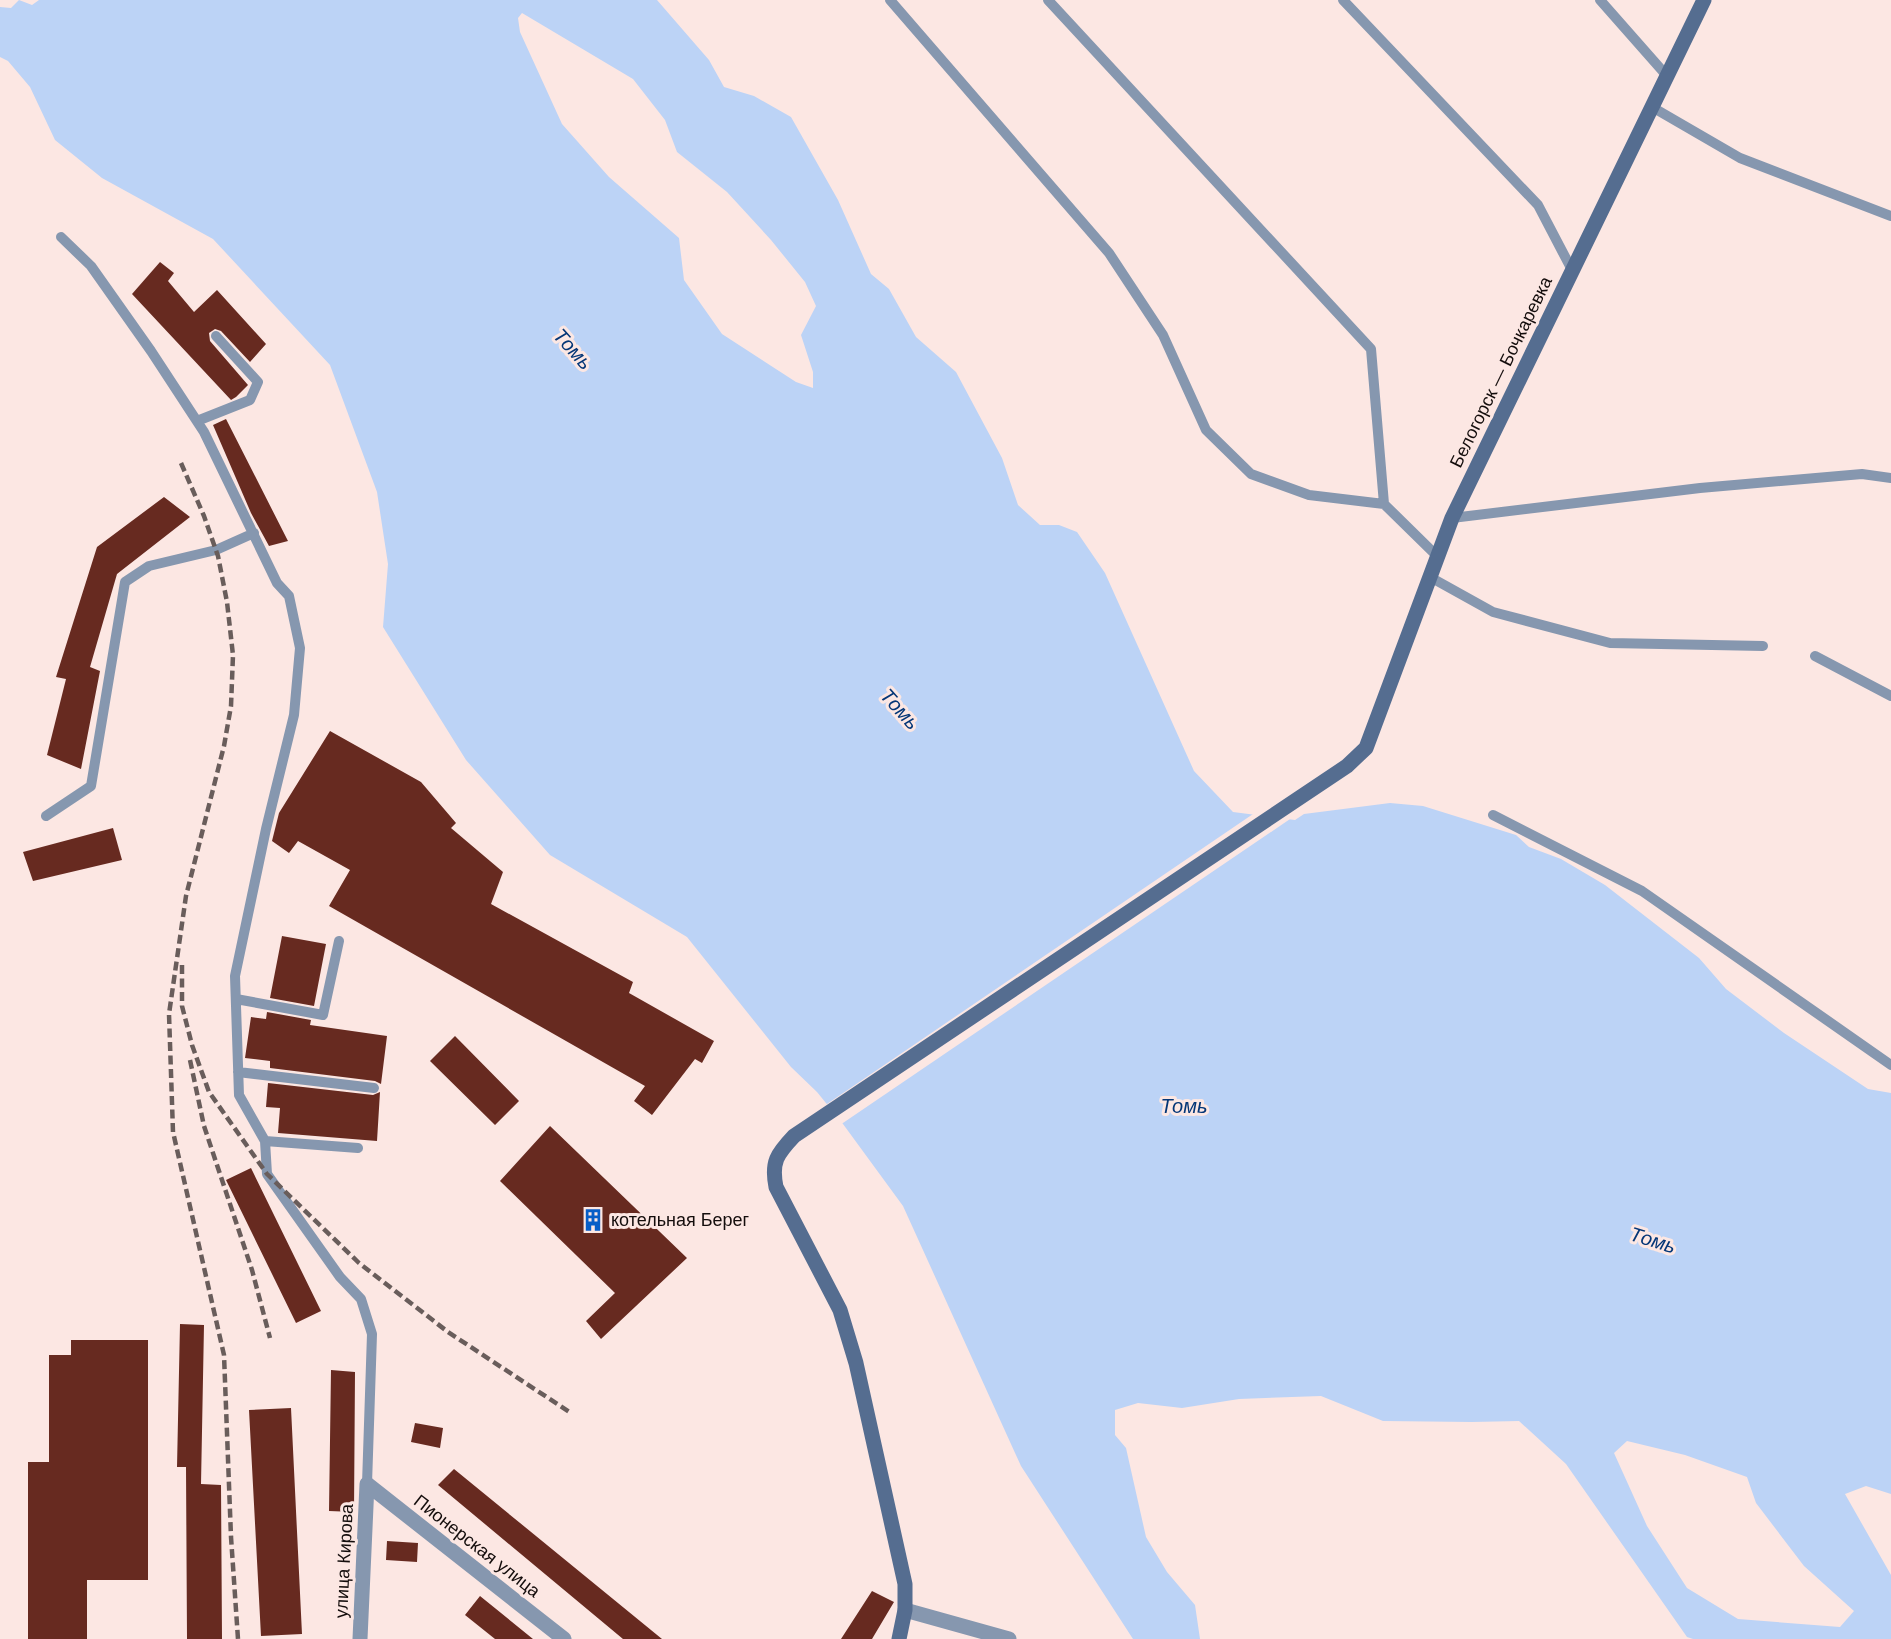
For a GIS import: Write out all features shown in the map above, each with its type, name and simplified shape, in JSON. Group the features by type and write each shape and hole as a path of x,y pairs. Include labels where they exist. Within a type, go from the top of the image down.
{"main road":[{"name":"Белогорск — Бочкаревка","path":"899,1639 905,1610 904,1584 856,1363 840,1310 776,1187 773,1172 780,1150 794,1136 1347,766 1366,748 1452,518 1704,0"}],"street":[{"name":"улица Кирова","path":"360,1639 367,1484"},
{"name":"Пионерская улица","path":"367,1484 564,1639"},
{"path":"905,1610 1009,1639"}],"lane":[{"path":"890,0 1109,253 1163,335 1206,430 1251,474 1309,495 1384,504 1437,556"},
{"path":"1048,0 1371,349 1384,504"},
{"path":"1344,0 1538,205 1572,270"},
{"path":"1600,0 1667,75"},
{"path":"1652,107 1740,158 1891,216"},
{"path":"61,237 91,266 197,421 277,583 289,596 300,648 294,715 266,829 236,976 239,1095 265,1140 267,1174 340,1276 361,1299 372,1334 367,1484"},
{"path":"197,421 250,400 258,382 216,336"},
{"path":"1452,518 1700,488 1862,474 1891,478"},
{"path":"46,816 91,786 125,582 149,566 216,550 254,533"},
{"path":"1430,577 1493,612 1610,643 1763,646"},
{"path":"1815,656 1891,696"},
{"path":"1493,815 1642,891 1891,1065"},
{"path":"236,999 323,1015 339,941"},
{"path":"238,1072 374,1088"},
{"path":"265,1140 358,1148"}],"water":[{"name":"Томь","path":"19,0 32,5 39,0 657,0 709,60 724,87 754,96 791,117 838,200 871,274 889,289 916,337 956,372 1002,458 1018,505 1040,525 1059,525 1077,532 1105,573 1194,771 1233,812 1295,820 1304,814 1390,803 1423,806 1516,835 1529,847 1561,859 1605,885 1699,958 1726,989 1784,1033 1868,1089 1891,1093 1891,1494 1866,1486 1845,1494 1891,1575 1891,1639 1693,1639 1687,1637 1566,1464 1519,1421 1383,1421 1321,1396 1239,1399 1182,1408 1138,1403 1115,1410 1115,1435 1126,1448 1146,1537 1167,1572 1195,1605 1200,1639 1133,1639 1021,1466 903,1206 843,1124 817,1092 791,1067 687,937 550,855 466,760 383,627 388,564 377,492 330,365 213,239 102,178 55,140 30,87 8,61 0,57 0,7 11,8","holes":["522,13 633,79 665,120 677,152 727,192 771,240 805,282 816,306 801,335 813,372 813,388 796,382 722,334 684,280 679,238 609,177 562,124 520,32 518,18","1627,1441 1685,1455 1747,1477 1756,1503 1804,1566 1854,1611 1840,1627 1738,1619 1687,1588 1647,1526 1614,1453"]}],"pier":[{"path":"1256,812 1293,817 840,1125 824,1106"}],"building":[{"path":"160,262 174,273 168,281 194,312 217,290 266,344 250,362 221,331 215,329 209,333 210,341 248,385 231,400 132,294"},
{"path":"226,419 288,541 269,546 251,513 213,425"},
{"path":"164,497 190,517 117,574 90,667 100,671 81,769 47,755 66,679 56,677 97,547"},
{"path":"330,731 421,782 456,823 451,828 503,872 491,904 633,982 629,993 714,1041 702,1063 695,1059 652,1115 634,1101 645,1086 329,906 350,870 298,841 289,853 272,841 279,813"},
{"path":"113,828 122,860 33,881 23,852"},
{"path":"282,936 326,944 314,1006 270,998"},
{"path":"267,1012 311,1020 310,1025 387,1036 381,1084 375,1081 270,1068 270,1061 245,1058 251,1017 266,1019"},
{"path":"455,1036 519,1101 495,1125 430,1061"},
{"path":"268,1083 373,1095 380,1092 377,1141 278,1133 280,1108 266,1107"},
{"name":"котельная Берег","path":"550,1126 687,1258 601,1339 586,1321 615,1293 500,1181"},
{"path":"251,1168 321,1311 296,1323 226,1180"},
{"path":"180,1324 204,1325 201,1484 221,1485 222,1639 187,1639 186,1467 177,1467"},
{"path":"71,1340 148,1340 148,1580 87,1580 87,1639 28,1639 28,1462 49,1462 49,1355 71,1355"},
{"path":"331,1370 355,1372 354,1512 329,1511"},
{"path":"291,1408 302,1634 261,1636 249,1410"},
{"path":"415,1423 443,1428 440,1448 411,1442"},
{"path":"454,1469 662,1639 623,1639 438,1485"},
{"path":"387,1541 418,1543 417,1562 386,1560"},
{"path":"872,1591 894,1602 872,1639 841,1639"},
{"path":"480,1596 533,1639 495,1639 465,1615"}],"railway":[{"path":"181,463 218,556 227,602 233,655 231,706 224,746 186,896 169,1014 173,1132 224,1355 231,1537 238,1639"},
{"path":"182,965 182,1006 192,1045 209,1092 267,1174 359,1263 448,1332 571,1413"},
{"path":"190,1060 204,1126 252,1270 270,1338"}],"place":[{"name":"котельная Берег","path":"593,1220"}]}
